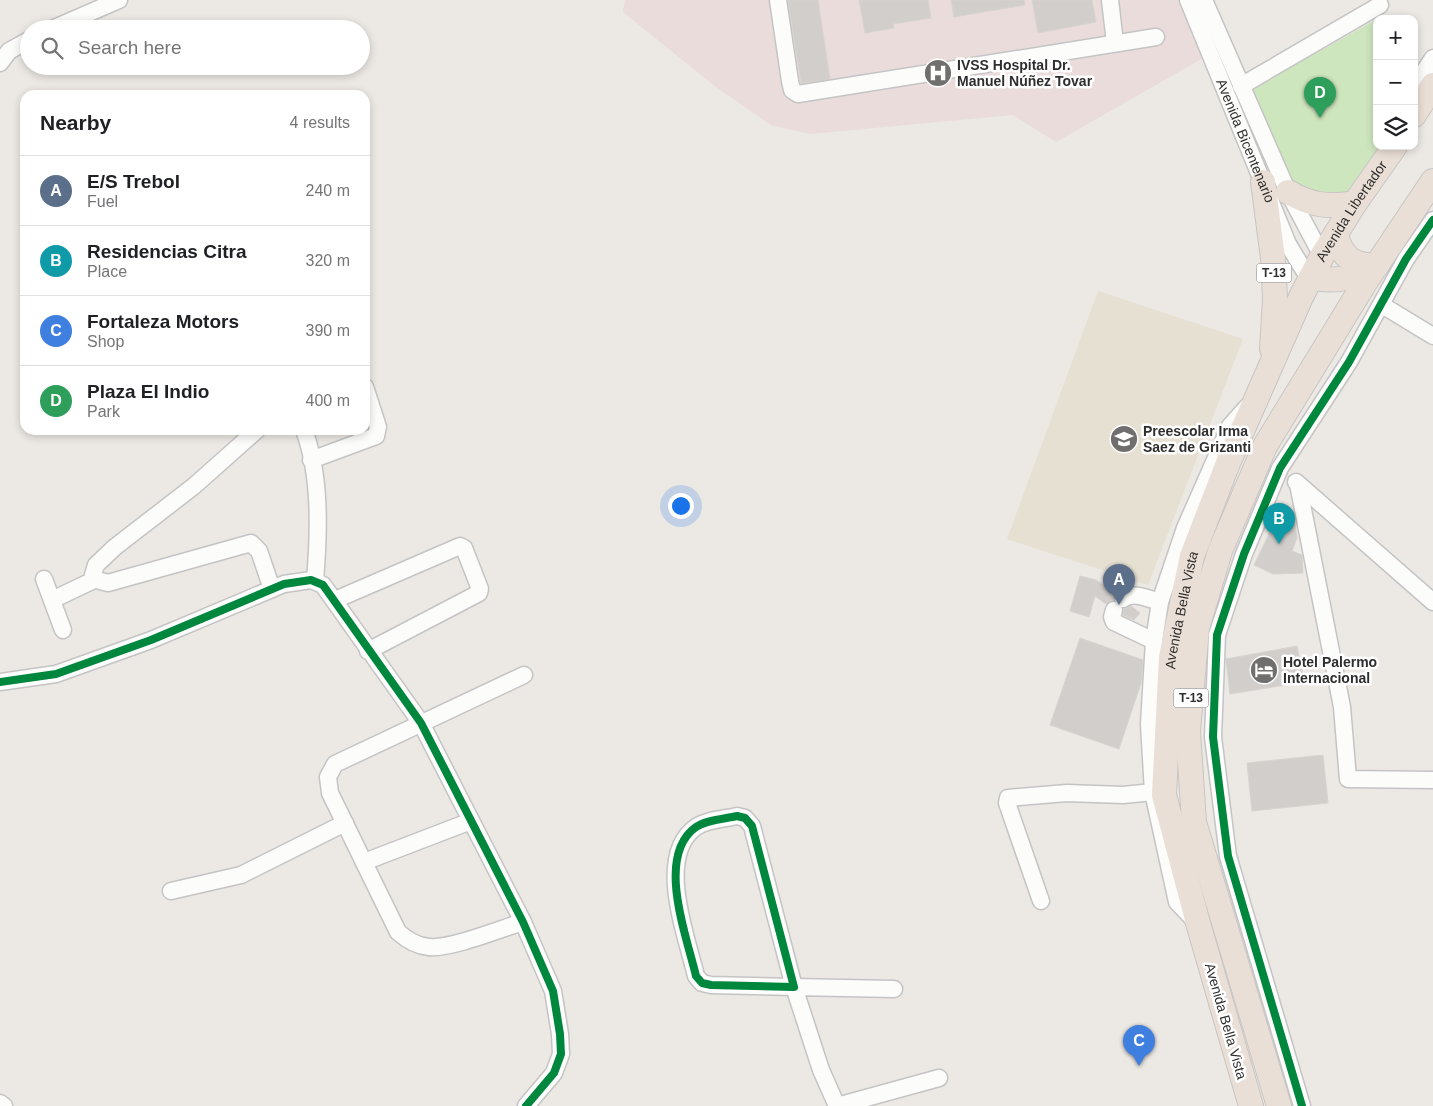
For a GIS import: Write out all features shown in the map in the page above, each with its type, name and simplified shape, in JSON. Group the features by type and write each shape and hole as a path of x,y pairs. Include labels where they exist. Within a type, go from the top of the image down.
{"highway":[{"path":"1418,86 1433,81"},
{"path":"1418,109 1433,85"},
{"name":"Avenida Libertador","path":"1308,284 1322,256 1354,203 1392,150"},
{"name":"T-13","path":"1351,306 1433,181"},
{"name":"T-13","path":"1263,182 1274,258 1275,300 1271,365"},
{"path":"1288,192 1310,202 1331,207 1354,203"},
{"path":"1336,234 1339,247 1349,260 1361,265 1377,265"},
{"path":"1322,256 1346,302 1351,306"},
{"path":"1308,284 1360,275 1377,265"},
{"path":"1308,284 1330,291 1351,306"},
{"name":"Avenida Bella Vista","path":"1251,1106 1198,924 1164,795 1171,657 1192,556 1228,463 1308,284"},
{"name":"Avenida Bella Vista","path":"1279,1106 1194,822 1188,731 1196,628 1220,551 1265,446 1351,306"}],"street":[{"path":"68,20 95,5 119,0"},
{"path":"778,0 790,81 792,90 798,94 1156,37"},
{"path":"1110,0 1115,43"},
{"name":"Avenida Bicentenario","path":"1188,0 1288,244 1303,269 1308,284"},
{"name":"Avenida Bicentenario","path":"1204,0 1288,192 1322,256"},
{"path":"1240,86 1380,8"},
{"path":"0,63 9,51 20,45"},
{"path":"1418,81 1433,58"},
{"name":"T-13","path":"1302,1106 1228,856 1213,738 1218,635 1244,554 1280,468 1348,362 1382,305 1406,259 1433,220"},
{"path":"1382,305 1433,336"},
{"name":"T-13","path":"1198,924 1177,902 1153,792 1149,724 1154,641 1160,602 1185,528 1230,426 1259,395"},
{"path":"311,460 376,436 378,427 370,402"},
{"path":"252,435 201,481 115,547 96,565 93,575 96,579 108,583 250,543 256,546 259,551 272,589"},
{"path":"305,435 311,460 318,529 315,581"},
{"path":"1265,446 1280,468 1433,602"},
{"path":"1298,484 1339,690 1348,779 1433,780"},
{"path":"335,600 460,546 464,548 480,589 479,593 368,651"},
{"path":"44,579 63,630"},
{"path":"52,600 96,579"},
{"path":"0,682 56,674 151,640 272,589 302,580 315,581 323,585 421,724 524,922 553,991 560,1034 561,1054 554,1073 526,1106"},
{"path":"1154,641 1114,622 1112,617 1119,605 1128,596 1136,595 1160,602"},
{"path":"524,675 335,764 328,777 330,793 398,932 409,942 429,947 446,945 524,922"},
{"path":"1041,901 1006,803 1008,798 1066,794 1123,795 1153,792"},
{"path":"894,989 794,987 711,985 702,983 696,976 674,874 682,842 698,826 737,816 745,818 752,826 794,987 821,1070 837,1106 939,1078"},
{"path":"364,862 472,821"},
{"path":"171,891 241,875 345,823"},
{"path":"0,1103 4,1106"}],"shaded area":[{"name":"IVSS Hospital Dr. Manuel Núñez Tovar","path":"625,0 1179,0 1203,58 1056,142 1013,115 810,134 771,125 716,87 623,12"},
{"name":"Preescolar Irma Saez de Grizanti","path":"1098,291 1243,339 1148,585 1007,539"}],"green space":[{"path":"1373,21 1373,150 1391,150 1355,203 1297,198 1252,89"}],"building":[{"path":"788,0 818,0 830,79 801,83"},
{"path":"859,0 928,0 931,18 893,24 894,28 865,33"},
{"path":"951,0 1024,0 1025,5 954,17"},
{"path":"1032,0 1092,0 1096,22 1038,33"},
{"path":"1282,507 1293,511 1297,538 1292,551 1302,555 1303,573 1273,574 1254,565"},
{"path":"1080,576 1096,580 1115,593 1113,600 1106,604 1095,596 1089,617 1070,611"},
{"path":"1131,606 1140,613 1134,620 1123,615 1124,609"},
{"path":"1080,638 1143,660 1141,683 1119,749 1050,725"},
{"name":"Hotel Palermo Internacional","path":"1297,646 1304,682 1230,694 1226,659"},
{"path":"1323,755 1328,803 1252,811 1247,763"}],"cycle path":[{"path":"1302,1106 1228,856 1213,737 1217,635 1244,554 1280,468 1349,362 1406,259 1433,220"},
{"path":"0,682 56,674 151,640 284,584 311,580 323,585 421,723 523,922 553,991 560,1034 561,1054 554,1073 526,1106"},
{"path":"737,816 745,818 752,826 794,987 711,985 702,983 696,976 677,898 677,857 684,840 696,827 710,821 737,816"}],"place":[{"name":"IVSS Hospital Dr. Manuel Núñez Tovar","path":"938,73"},
{"name":"Plaza El Indio","path":"1320,118"},
{"name":"Preescolar Irma Saez de Grizanti","path":"1124,439"},
{"name":"Residencias Citra","path":"1279,544"},
{"name":"E/S Trebol","path":"1119,605"},
{"name":"Hotel Palermo Internacional","path":"1264,670"},
{"name":"Fortaleza Motors","path":"1139,1066"}]}
